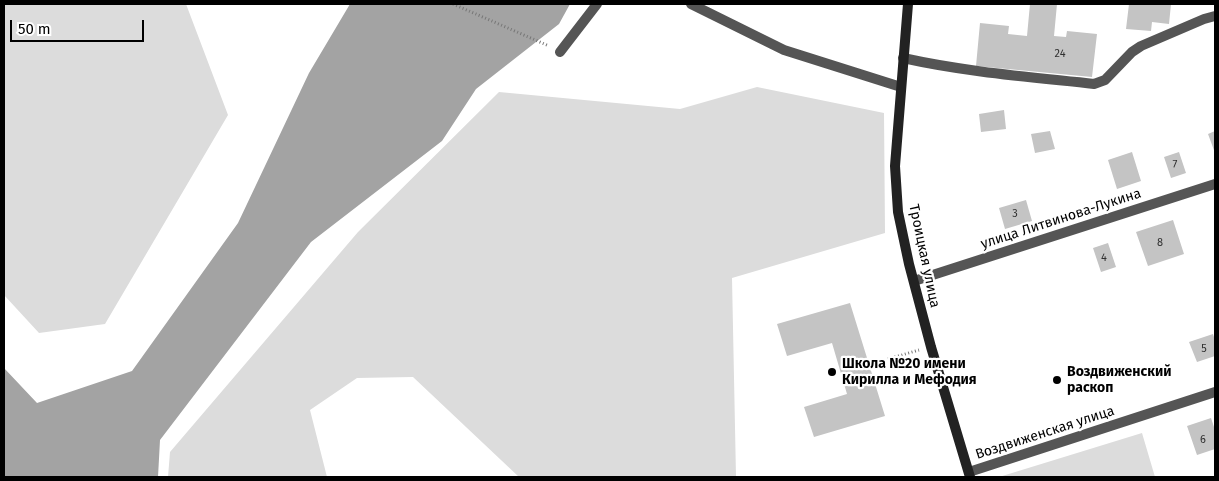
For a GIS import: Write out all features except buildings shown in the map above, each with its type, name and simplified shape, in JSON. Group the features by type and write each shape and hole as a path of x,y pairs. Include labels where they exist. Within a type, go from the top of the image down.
{"main road":[{"name":"Троицкая улица","path":"908,4 896,166 898,212 909,264 931,347 970,475"}],"street":[{"path":"560,52 597,4"},
{"path":"691,4 784,50 901,87"},
{"path":"903,58 976,72 1094,84 1105,80 1132,52 1141,46 1215,16"},
{"name":"улица Литвинова-Лукина","path":"914,281 1215,184"},
{"name":"Воздвиженская улица","path":"970,475 1215,392"}],"path":[{"path":"454,4 560,52"},
{"path":"888,359 920,350"}],"shaded area":[{"path":"4,4 186,4 228,115 105,324 39,333 4,295"},
{"path":"350,4 570,4 559,24 476,89 442,141 311,242 160,440 158,477 4,477 4,368 37,403 132,371 238,223 309,73"},
{"path":"757,87 884,113 885,233 732,278 736,477 519,477 413,377 357,378 310,410 327,477 168,477 170,452 358,232 499,92 680,109"},
{"path":"1142,433 1155,477 999,477"}],"place":[{"name":"Школа №20 имени Кирилла и Мефодия","path":"832,372"},
{"name":"Воздвиженский раскоп","path":"1057,380"}]}
